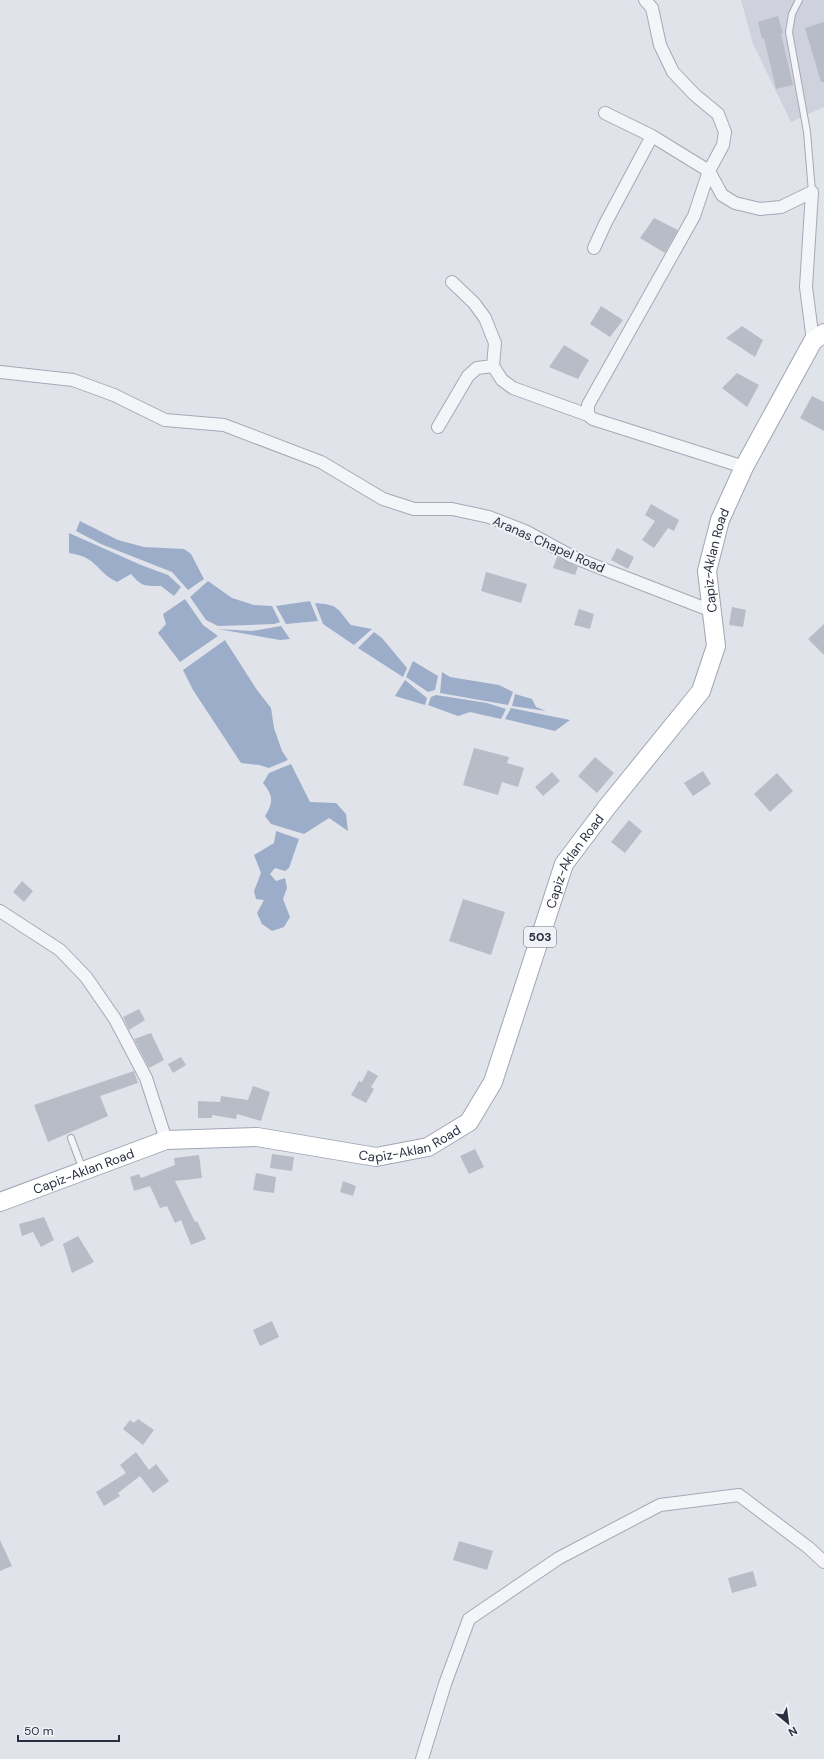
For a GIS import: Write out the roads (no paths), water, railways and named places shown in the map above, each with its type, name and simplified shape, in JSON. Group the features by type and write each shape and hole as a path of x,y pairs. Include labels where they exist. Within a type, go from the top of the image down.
{"main road":[{"name":"Capiz-Aklan Road","path":"0,1202 166,1140 257,1137 376,1157 428,1147 469,1122 493,1082 564,864 607,807 701,691 716,646 707,572 720,520 744,467 818,337"}],"street":[{"path":"588,415 588,405 694,216 709,171 723,145 725,132 718,114 695,95 673,72 660,45 652,8 645,0"},
{"path":"605,113 652,136 709,171 722,195 735,203 760,209 781,207 812,192 806,287 818,337"},
{"path":"594,248 605,224 652,136"},
{"path":"452,282 474,303 485,318 495,343 493,366 502,380 513,388 588,415 592,419 744,467"},
{"path":"438,427 468,376 477,368 493,366"},
{"name":"Aranas Chapel Road","path":"0,372 73,380 114,395 165,420 224,425 321,462 383,498 414,509 452,509 489,517 525,531 571,556 712,611"},
{"path":"0,911 60,950 86,977 115,1019 146,1078 166,1140"},
{"path":"422,1759 445,1684 469,1618 559,1558 660,1505 739,1495 809,1548 824,1562"}],"lane":[{"path":"799,0 792,14 789,32 807,132 812,192"},
{"path":"71,1138 83,1171"}],"water":[{"path":"80,521 118,540 144,547 184,549 191,554 204,579 188,590 172,572 101,544 76,531"},
{"path":"69,533 141,565 168,575 181,587 174,596 161,586 147,586 141,584 131,574 117,582 105,574 91,561 79,555 69,553"},
{"path":"208,581 232,598 254,605 272,606 280,622 274,624 218,626 206,620 190,597"},
{"path":"185,599 203,625 218,636 180,662 158,633 166,624 163,614"},
{"path":"310,601 318,621 286,624 276,606"},
{"path":"315,603 337,608 351,625 372,629 354,645 323,624"},
{"path":"281,626 290,639 280,640 218,629 252,631"},
{"path":"374,632 382,638 407,668 403,677 358,648"},
{"path":"225,640 257,690 271,708 274,728 282,751 288,760 269,768 241,763 193,690 183,670"},
{"path":"413,661 438,676 435,690 428,692 406,677"},
{"path":"442,672 450,677 499,685 513,692 508,705 440,693"},
{"path":"405,680 427,698 425,705 395,696"},
{"path":"515,694 532,699 536,707 546,711 512,706"},
{"path":"436,695 487,703 506,709 501,719 470,712 458,716 428,705 431,697"},
{"path":"511,708 570,720 555,731 505,719"},
{"path":"291,764 310,802 336,803 346,814 348,831 329,818 304,834 271,824 265,816 270,806 271,799 269,792 263,783 269,773"},
{"path":"276,831 299,839 289,868 285,871 275,868 270,874 276,881 285,878 287,888 283,899 290,917 284,927 272,931 262,924 257,913 264,900 256,899 254,891 261,873 254,855 274,843"}]}
